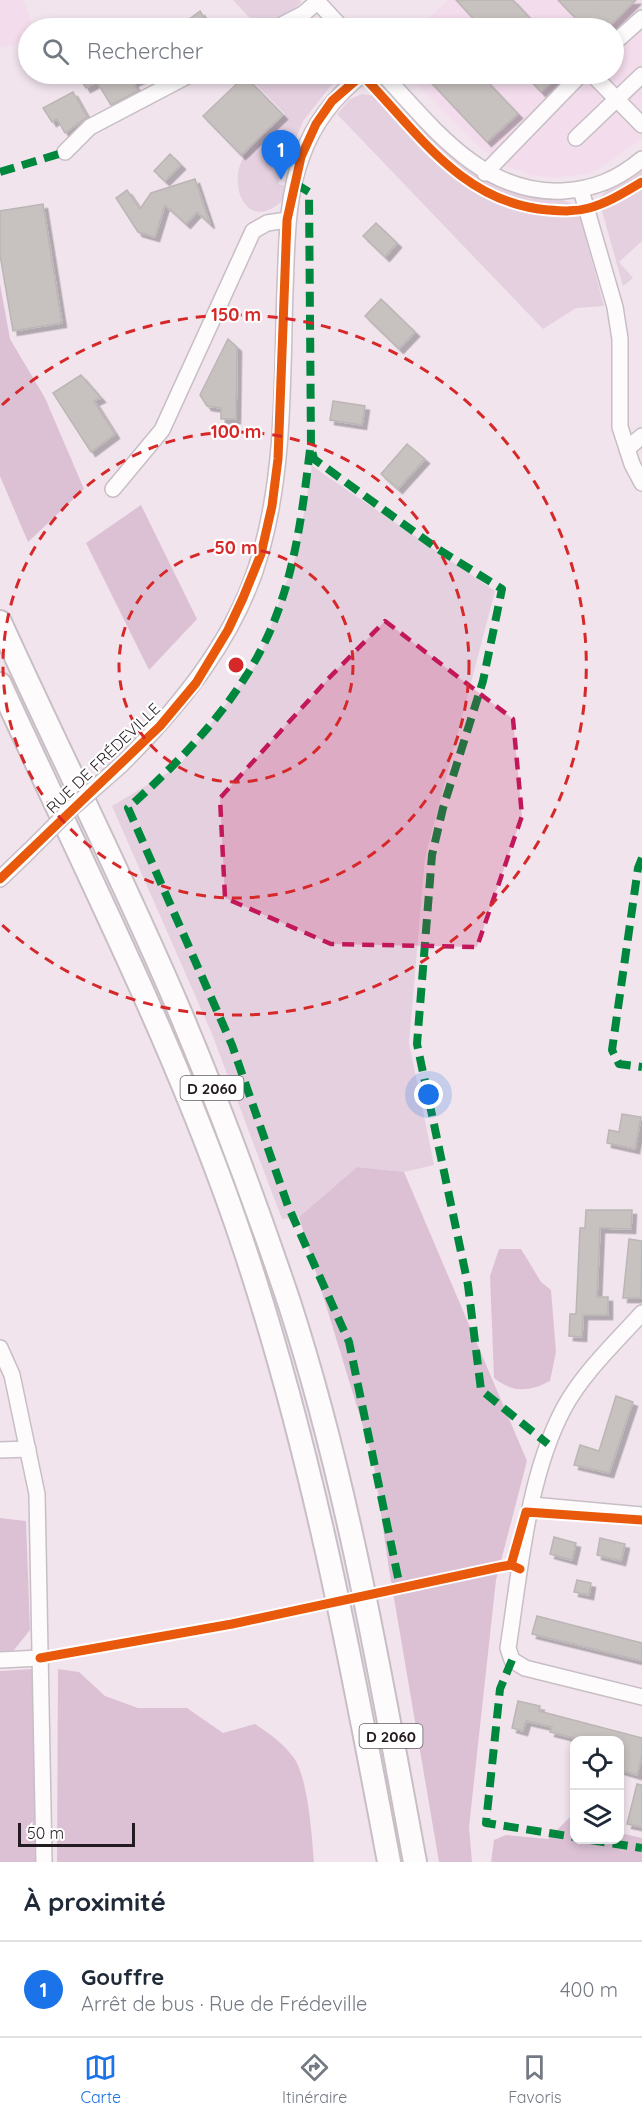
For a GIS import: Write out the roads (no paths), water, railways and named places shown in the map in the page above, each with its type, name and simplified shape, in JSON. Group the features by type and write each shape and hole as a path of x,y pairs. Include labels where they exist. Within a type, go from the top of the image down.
{"highway":[{"name":"D 2060","path":"0,622 178,1008 226,1123 290,1304 326,1433 361,1577 415,1862"},
{"name":"D 2060","path":"0,684 139,981 207,1145 243,1244 279,1355 306,1453 343,1616 389,1862"}],"street":[{"path":"295,18 317,1 333,18"},
{"path":"624,34 642,18"},
{"path":"576,138 642,75"},
{"path":"65,152 90,127 172,84"},
{"name":"RUE DE FRÉDEVILLE","path":"0,879 160,726 196,683 228,630 261,554 272,506 278,459 287,220 301,157 316,124 332,101 352,84"},
{"path":"393,84 452,145 485,173 512,185 539,192 581,190 614,180 642,159"},
{"path":"485,173 571,84"},
{"path":"602,84 642,125"},
{"path":"581,190 615,307 620,339 620,427 642,483"},
{"path":"113,489 162,430 254,231 267,223 287,220"},
{"path":"627,449 642,436"},
{"path":"642,1313 581,1381 564,1408 545,1452 532,1505 508,1648 512,1660 525,1668 642,1697"},
{"path":"0,1348 12,1375 37,1494 44,1862"},
{"path":"0,1450 28,1449"},
{"path":"532,1505 642,1515"},
{"path":"0,1660 40,1658"}],"place":[{"name":"Gouffre","path":"281,180"}]}
